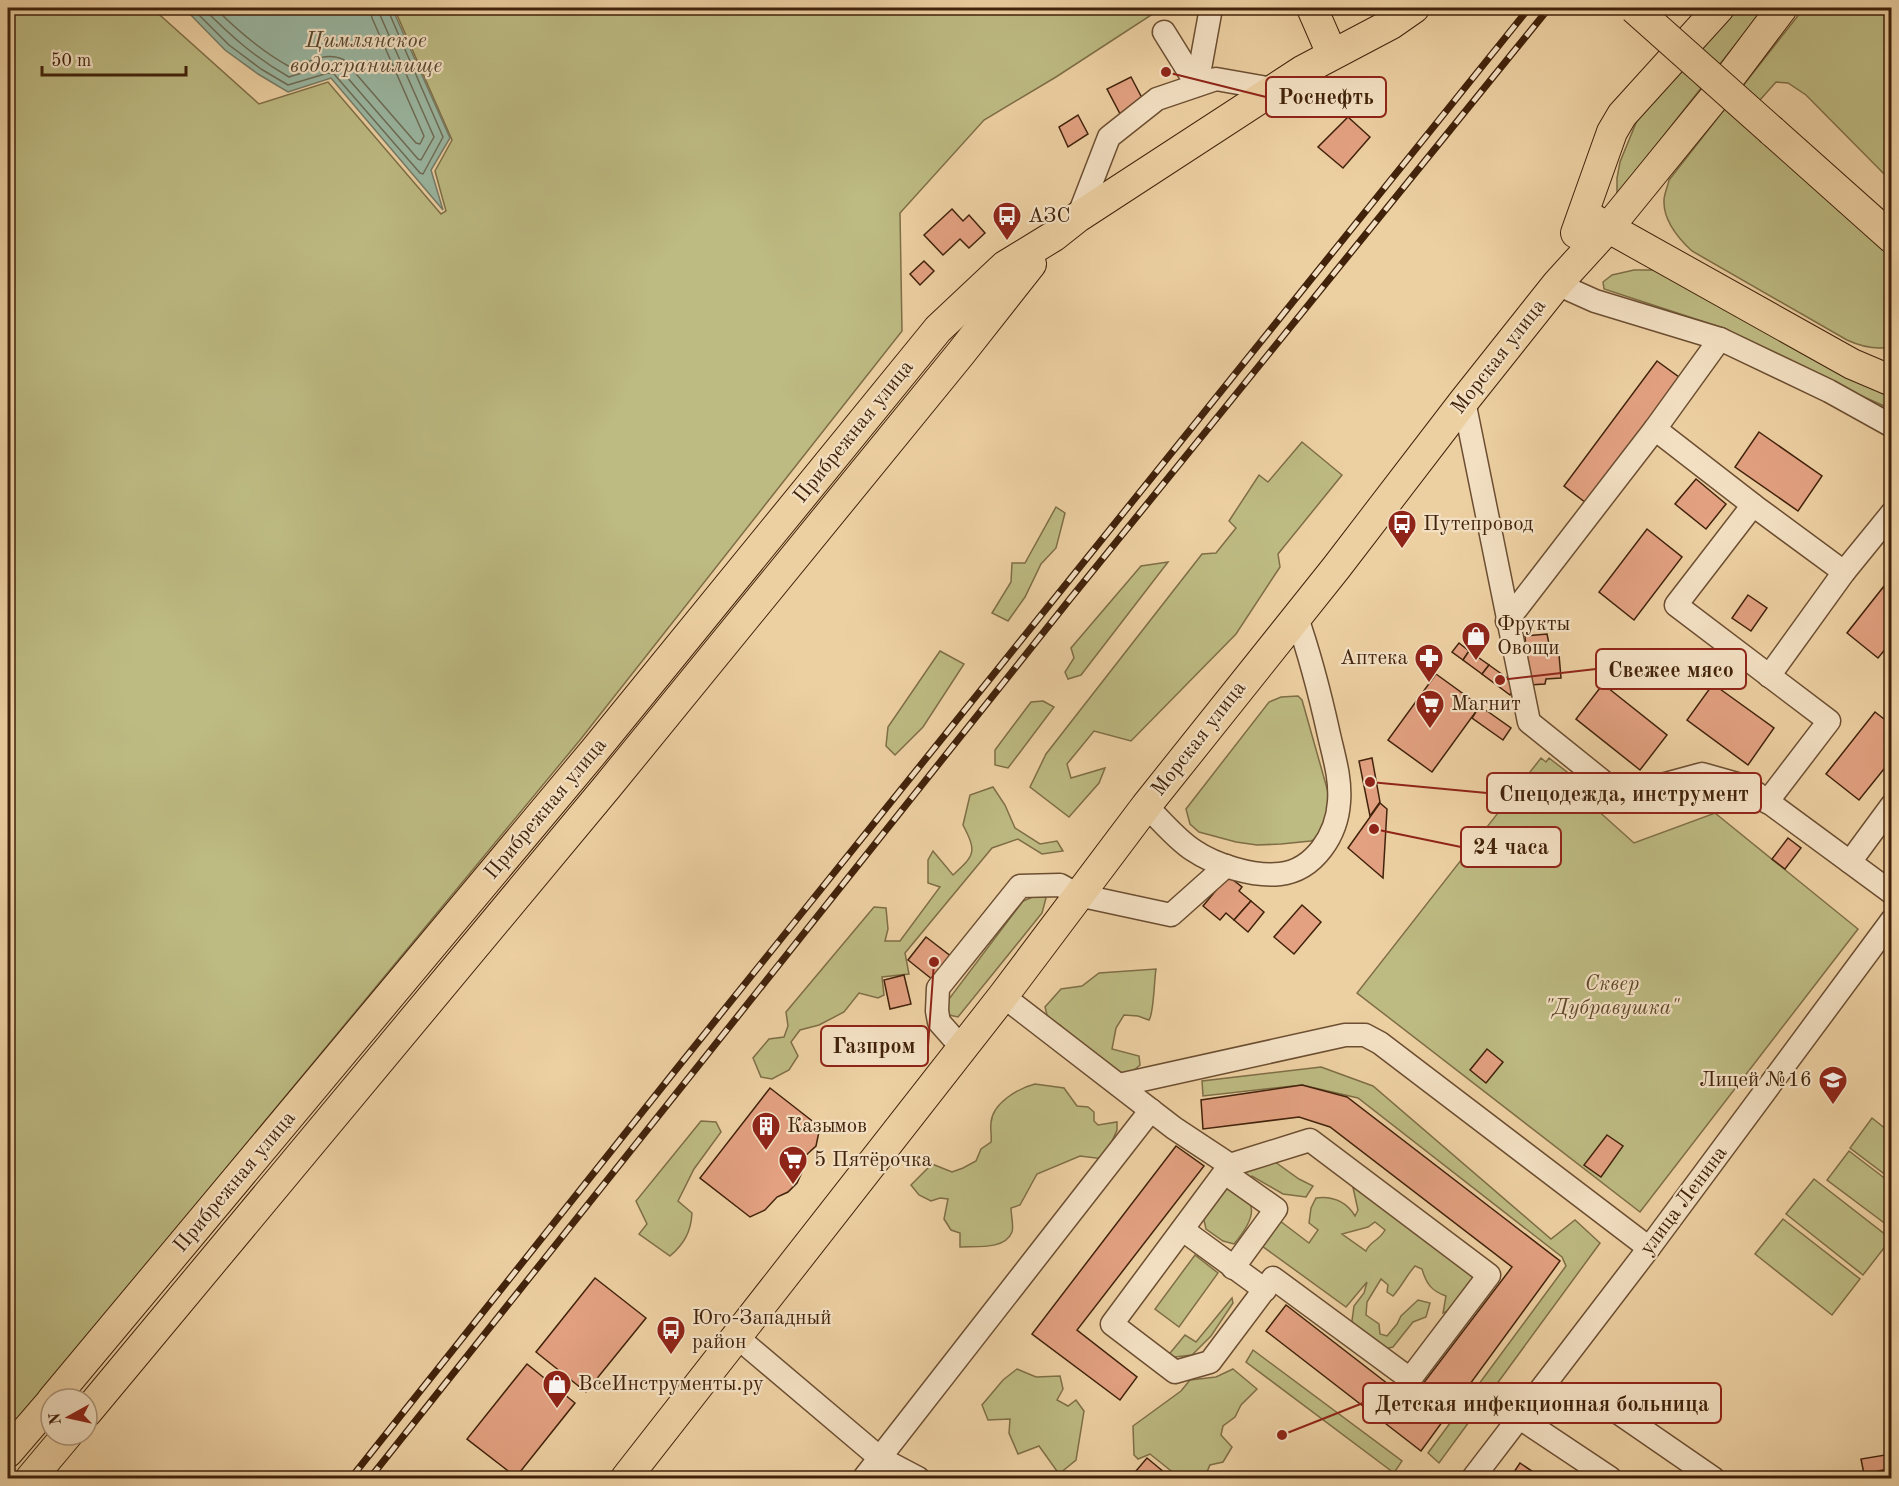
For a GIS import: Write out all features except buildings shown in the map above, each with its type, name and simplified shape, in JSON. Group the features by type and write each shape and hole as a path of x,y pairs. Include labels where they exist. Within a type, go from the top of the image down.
{"main road":[{"path":"1312,8 1332,54"},
{"name":"Прибрежная улица","path":"63,1387 566,785 938,329 1005,267 1054,236 1078,217 1272,89 1332,54 1391,24 1414,8"},
{"path":"1634,8 1892,212"},
{"path":"1655,8 1778,124 1892,238"},
{"name":"Морская улица","path":"1596,221 1612,132 1622,115 1719,8"},
{"name":"Морская улица","path":"626,1479 1003,996 1146,806 1296,615 1336,568 1557,284 1596,221 1718,93 1782,8"},
{"path":"1596,221 1852,364 1892,381"},
{"name":"Прибрежная улица","path":"99,1398 591,806 1054,236"},
{"path":"1852,364 1892,360"},
{"name":"Прибрежная улица","path":"8,1452 39,1415"},
{"path":"31,1479 58,1447"}],"street":[{"path":"1197,85 1205,39 1217,15"},
{"path":"1164,32 1197,85"},
{"path":"1078,217 1109,137 1157,99 1216,79 1272,89"},
{"path":"1557,284 1595,301 1720,339 1829,392 1892,426"},
{"path":"938,329 951,329 960,338 961,353"},
{"path":"1507,621 1655,429 1720,339"},
{"path":"1464,401 1529,722 1621,796 1702,774 1748,787 1892,892"},
{"path":"1655,429 1844,572"},
{"path":"1753,505 1676,605 1829,721 1767,802"},
{"path":"1769,676 1844,572 1892,513"},
{"path":"1146,806 1191,849 1226,866 1258,874 1282,874 1300,867 1316,856 1328,842 1336,824 1339,802 1338,777 1315,670 1296,615"},
{"path":"566,785 591,806"},
{"path":"1850,862 1892,805"},
{"path":"962,1048 939,1022 938,988 1020,886 1060,885 1078,895 1171,915 1226,866"},
{"name":"улица Ленина","path":"1473,1479 1649,1248 1892,920"},
{"path":"1003,996 1227,1169 1275,1209 1233,1268"},
{"path":"1119,1085 1345,1035 1365,1035 1380,1043 1649,1248"},
{"path":"864,1479 1151,1110"},
{"path":"1310,1140 1490,1275 1410,1378 1273,1278 1210,1362 1175,1372 1112,1324 1227,1169 1310,1140"},
{"path":"1183,1230 1265,1290"},
{"path":"737,1337 879,1458 918,1479"},
{"path":"1594,1396 1713,1479"},
{"path":"1520,1418 1610,1479"}],"green space":[{"path":"8,8 152,8 259,104 328,82 441,214 446,211 435,171 452,140 394,8 1162,8 1056,77 984,120 900,213 902,331 580,740 45,1387 39,1387 39,1394 8,1432"},
{"path":"1724,8 1764,8 1617,195 1620,162 1638,118"},
{"path":"1804,8 1890,8 1892,10 1891,181 1806,95 1788,83 1776,82 1751,110 1891,252 1891,347 1869,347 1847,340 1692,251 1677,234 1666,215 1664,198 1669,180"},
{"path":"1634,270 1655,270 1891,392 1891,409 1814,375 1726,329 1604,289 1603,282 1612,275"},
{"path":"1302,442 1342,475 1278,554 1280,567 1236,634 1131,741 1094,731 1067,764 1071,778 1105,768 1099,783 1069,817 1030,787 1046,754 1202,554 1216,553 1236,528 1229,521 1259,475 1268,482"},
{"path":"1056,507 1065,513 1056,548 1041,564 1025,597 1008,621 992,613 1011,582 1012,563 1025,563"},
{"path":"1168,562 1081,675 1068,679 1065,672 1074,658 1071,648 1141,566"},
{"path":"940,651 964,664 923,727 895,755 886,746 888,727"},
{"path":"1298,696 1302,700 1330,799 1321,836 1311,841 1257,845 1199,832 1190,824 1186,809 1269,702 1281,697"},
{"path":"1043,701 1054,707 1008,768 995,765 995,750 1031,702"},
{"name":"Сквер \"Дубравушка\"","path":"1541,758 1546,762 1549,758 1594,793 1595,808 1634,843 1715,813 1858,929 1640,1212 1357,993"},
{"path":"993,787 1005,805 1015,828 1040,844 1057,841 1063,851 1042,854 1018,839 992,848 905,953 909,974 882,977 884,995 878,998 859,993 844,1012 819,1025 800,1030 791,1042 798,1056 789,1070 772,1079 761,1077 753,1058 769,1039 784,1037 788,1026 786,1012 874,907 886,908 888,929 885,941 900,941 940,887 928,883 928,860 933,851 953,875 970,858 972,847 963,825 970,795"},
{"path":"1035,896 1046,898 1042,913 958,1017 949,1015 947,1010 949,999 1023,901"},
{"path":"1156,969 1149,1020 1124,1015 1116,1028 1112,1049 1139,1056 1140,1065 1122,1081 1060,1025 1048,1019 1045,1007 1061,989 1082,986 1099,973"},
{"path":"1321,1067 1373,1086 1551,1239 1575,1220 1600,1243 1439,1463 1428,1453 1566,1266 1562,1257 1358,1098 1302,1085 1203,1096 1202,1081"},
{"path":"1035,1084 1064,1088 1077,1106 1088,1107 1094,1112 1094,1121 1098,1125 1117,1122 1117,1130 1104,1159 1080,1156 1037,1174 1020,1205 1011,1208 1013,1230 1008,1238 989,1246 960,1247 960,1233 951,1230 944,1219 948,1199 940,1198 931,1201 919,1195 911,1185 932,1164 952,1172 976,1161 981,1149 991,1142 991,1123 996,1109 1014,1093"},
{"path":"1872,1118 1891,1133 1891,1179 1850,1148"},
{"path":"701,1121 716,1122 721,1132 694,1169 678,1201 692,1213 691,1220 686,1237 670,1256 639,1234 647,1224 636,1201"},
{"path":"1849,1151 1891,1183 1891,1219 1887,1225 1827,1180"},
{"path":"1271,1159 1313,1186 1306,1197 1283,1194 1252,1176 1246,1179 1235,1172"},
{"path":"1814,1179 1891,1239 1863,1275 1786,1214"},
{"path":"1352,1183 1475,1277 1459,1306 1443,1313 1446,1296 1436,1292 1430,1286 1422,1269 1415,1266 1393,1296 1387,1292 1388,1285 1381,1279 1367,1302 1366,1315 1379,1324 1380,1334 1387,1336 1401,1316 1418,1300 1430,1303 1426,1317 1413,1322 1393,1347 1380,1350 1363,1344 1352,1321 1354,1306 1364,1293 1367,1282 1346,1307 1262,1246 1280,1221 1309,1243 1318,1230 1309,1223 1311,1208 1316,1198 1328,1198 1343,1203 1355,1216 1358,1210","holes":["1375,1222 1385,1230 1366,1251 1342,1234 1368,1227"]},
{"path":"1224,1188 1245,1197 1252,1210 1247,1226 1234,1244 1223,1241 1206,1229 1203,1216"},
{"path":"1783,1219 1860,1279 1832,1315 1755,1254"},
{"path":"1195,1255 1218,1273 1179,1327 1155,1309"},
{"path":"1232,1298 1233,1303 1211,1336 1192,1355 1166,1358 1185,1335 1196,1342"},
{"path":"1253,1350 1402,1461 1394,1473 1246,1362"},
{"path":"1017,1369 1036,1377 1060,1376 1063,1389 1057,1400 1068,1406 1076,1400 1084,1411 1076,1460 1059,1474 1039,1446 1018,1454 1009,1433 1010,1419 988,1420 982,1405 1003,1380"},
{"path":"1233,1369 1257,1389 1241,1405 1235,1417 1223,1426 1221,1435 1232,1447 1223,1462 1210,1465 1207,1472 1213,1475 1211,1478 1180,1478 1150,1454 1138,1459 1134,1455 1133,1426 1181,1391 1190,1380 1216,1377"}],"water":[{"name":"Цимлянское водохранилище","path":"184,8 392,8 450,138 431,170 443,210 331,78 288,92 225,50"}],"railway":[{"path":"351,1478 678,1067 1529,8"},
{"path":"370,1478 1070,599 1549,8"}],"place":[{"name":"Роснефть","path":"1166,72"},
{"name":"АЗС","path":"1007,242"},
{"name":"Путепровод","path":"1402,550"},
{"name":"Фрукты Овощи","path":"1476,662"},
{"name":"Свежее мясо","path":"1500,680"},
{"name":"Аптека","path":"1429,684"},
{"name":"Магнит","path":"1430,730"},
{"name":"Спецодежда, инструмент","path":"1370,782"},
{"name":"24 часа","path":"1374,829"},
{"name":"Газпром","path":"934,962"},
{"name":"Лицей №16","path":"1833,1106"},
{"name":"Казымов","path":"766,1152"},
{"name":"5 Пятёрочка","path":"793,1186"},
{"name":"Юго-Западный район","path":"671,1356"},
{"name":"ВсеИнструменты.ру","path":"557,1410"},
{"name":"Детская инфекционная больница","path":"1282,1435"}]}
